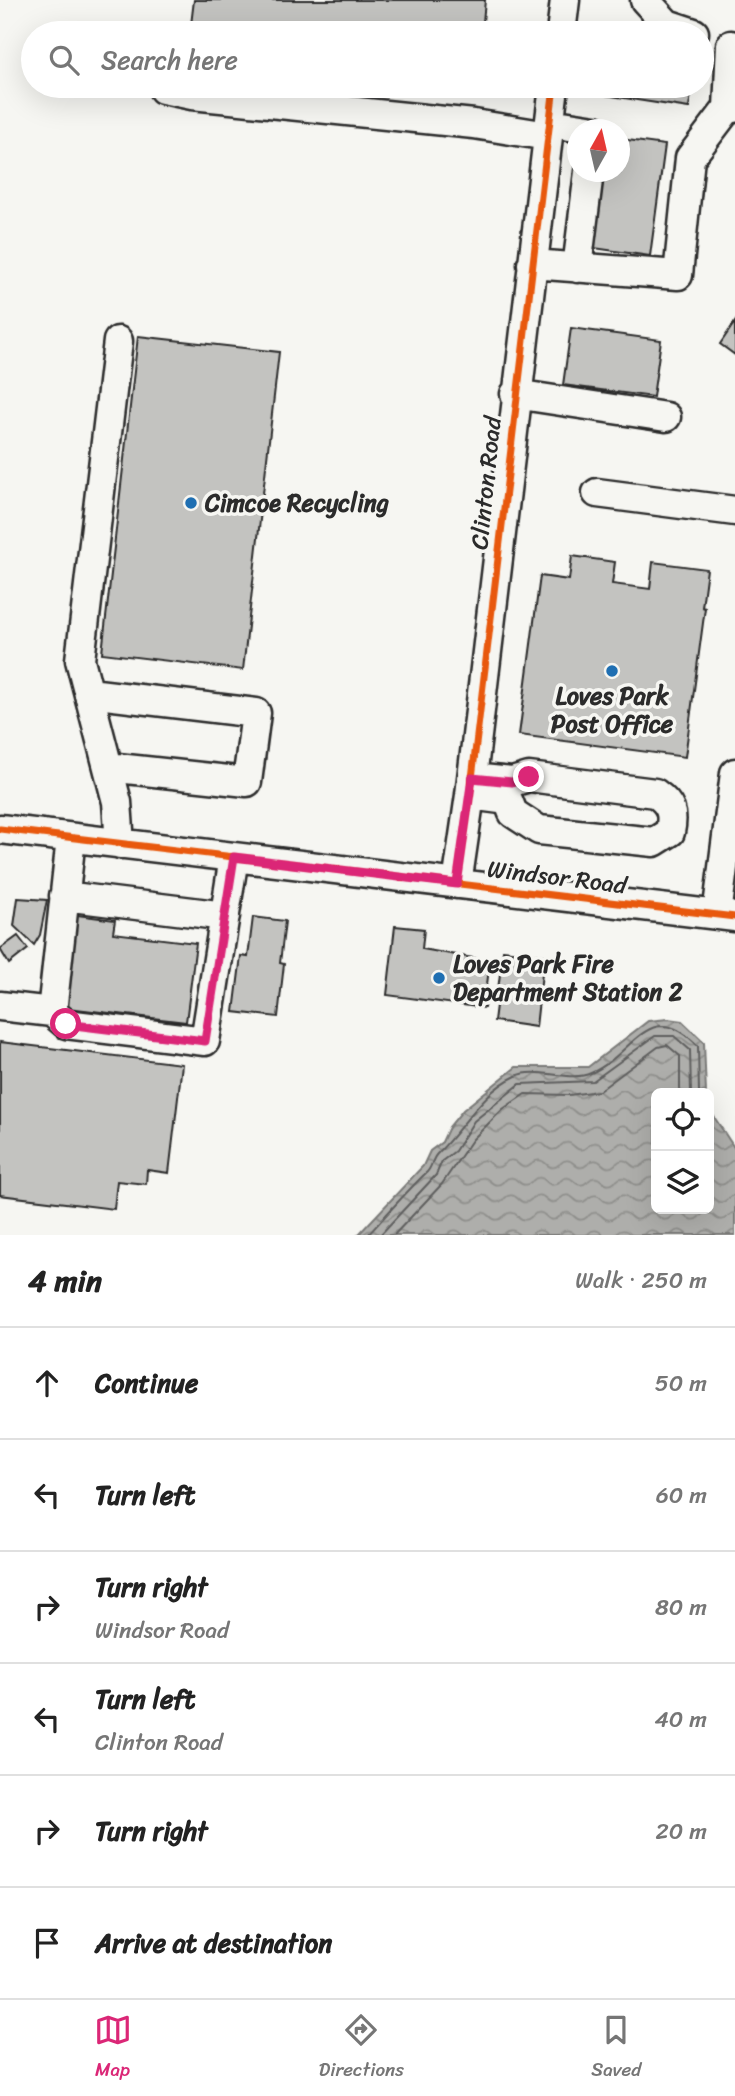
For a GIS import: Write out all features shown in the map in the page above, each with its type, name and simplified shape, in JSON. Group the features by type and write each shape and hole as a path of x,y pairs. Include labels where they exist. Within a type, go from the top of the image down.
{"street":[{"path":"562,21 565,0"},
{"path":"645,0 664,21"},
{"path":"532,264 678,275 690,158 731,108 733,44 714,39"},
{"path":"221,98 474,124 567,130"},
{"name":"Clinton Road","path":"457,884 553,98"},
{"path":"577,268 588,182"},
{"path":"118,341 80,660 117,802 120,844"},
{"path":"515,394 666,416"},
{"path":"597,493 735,511"},
{"path":"89,693 256,713 247,782 108,767"},
{"path":"726,916 735,773"},
{"path":"529,777 655,793 668,802 673,816 670,832 654,842 539,830 513,813 508,800 471,786 512,782 529,777"},
{"name":"Windsor Road","path":"0,829 726,916"},
{"path":"52,1012 71,838"},
{"path":"0,1006 52,1012 66,1024 205,1041 234,857"},
{"path":"64,896 225,916"}],"water":[{"path":"648,1021 682,1021 704,1042 706,1088 651,1088 651,1214 714,1214 714,1117 735,1149 735,1235 358,1235 423,1166 430,1151 442,1142 449,1127 463,1110 516,1067 588,1067"}],"building":[{"path":"194,0 485,0 483,21 191,21"},
{"path":"624,98 690,98 689,108"},
{"path":"630,140 665,145 650,256 594,248 603,182 630,182"},
{"path":"735,322 735,355 720,344"},
{"path":"571,328 661,340 653,397 563,385"},
{"name":"Cimcoe Recycling","path":"138,336 279,352 243,670 102,653"},
{"name":"Loves Park Post Office","path":"572,556 615,562 612,584 650,589 653,562 707,569 702,607 705,608 685,757 519,735 540,576 569,580"},
{"path":"18,898 47,900 40,935 34,945 14,926"},
{"path":"70,914 115,920 113,933 196,943 186,1022 59,1007"},
{"path":"253,917 285,921 280,963 284,964 278,1017 234,1012 241,956 248,957"},
{"name":"Loves Park Fire Department Station 2","path":"395,926 424,929 422,949 490,961 484,1008 387,995"},
{"path":"18,936 28,949 9,964 0,949"},
{"path":"503,950 544,955 536,1027 494,1021"},
{"path":"0,1042 182,1064 169,1173 147,1170 146,1184 117,1181 114,1209 0,1195"}],"cycle path":[{"path":"457,884 470,795 553,98"},
{"path":"0,829 735,917"}],"place":[{"name":"Cimcoe Recycling","path":"191,503"},
{"name":"Loves Park Post Office","path":"612,671"},
{"name":"Loves Park Fire Department Station 2","path":"439,978"}],"route":[{"path":"66,1024 205,1041 234,857 457,884 472,778 512,782 529,777"}]}
